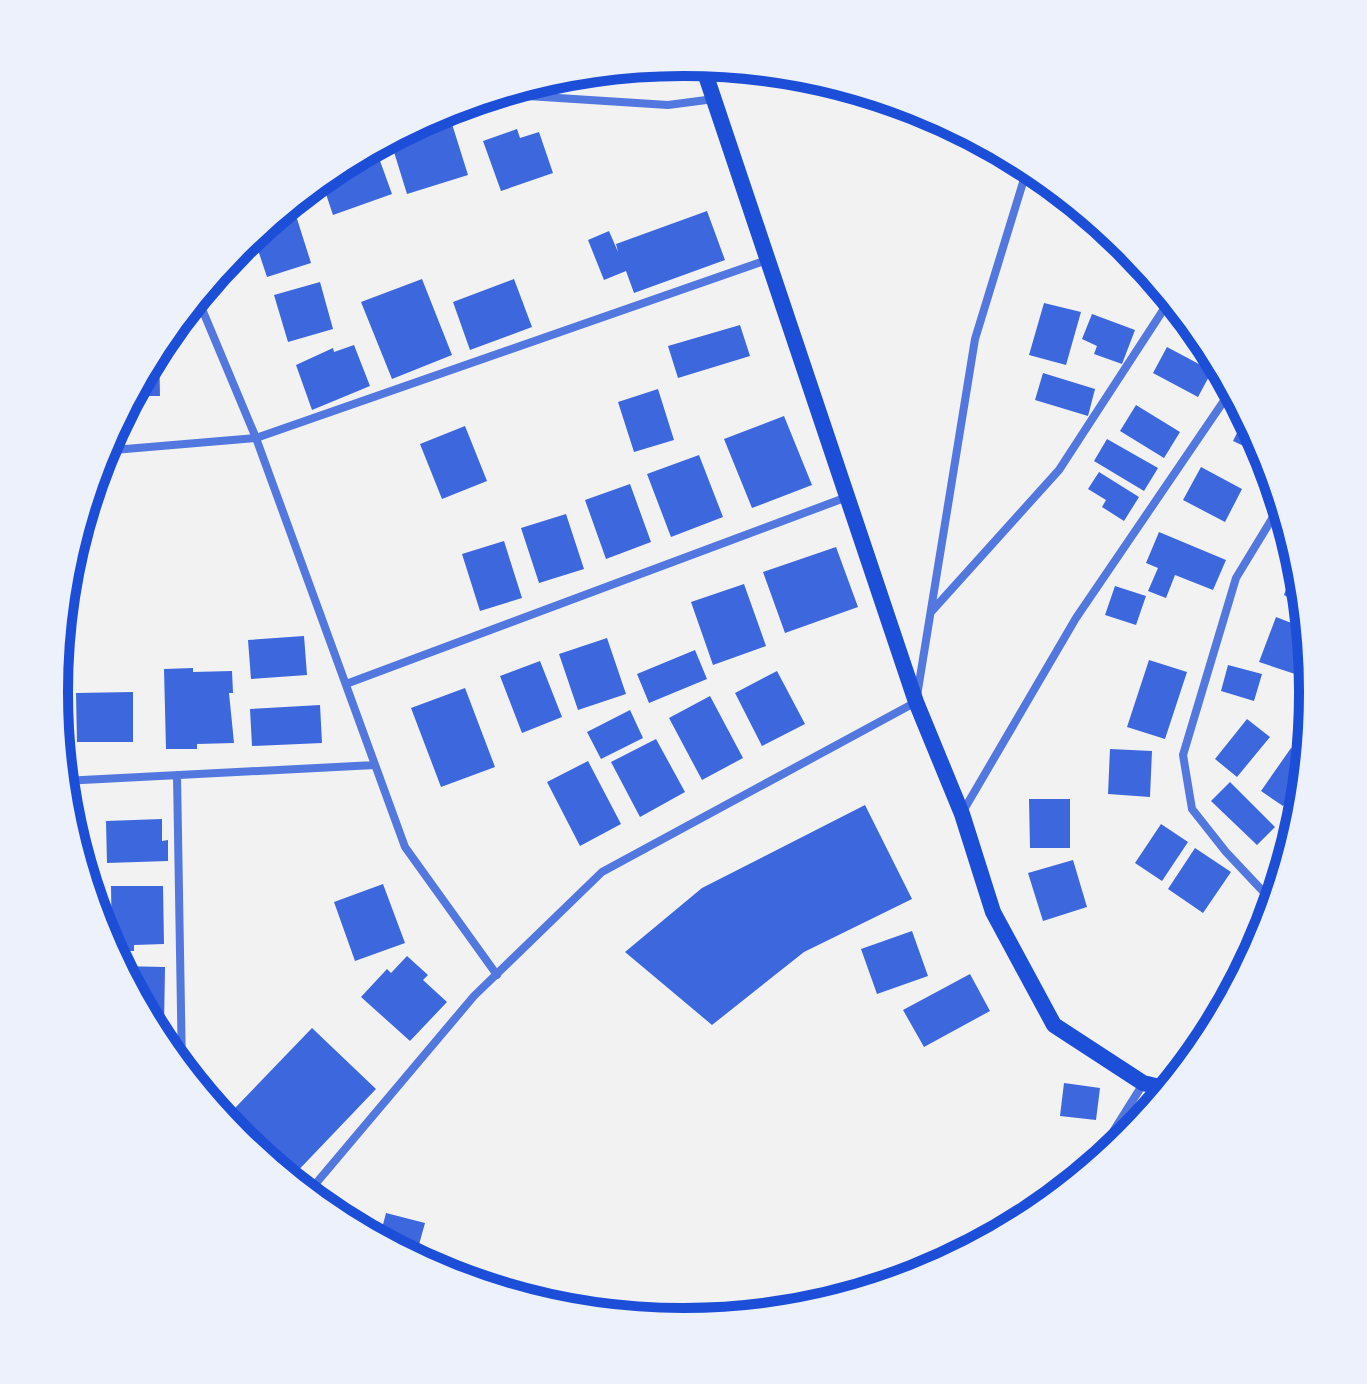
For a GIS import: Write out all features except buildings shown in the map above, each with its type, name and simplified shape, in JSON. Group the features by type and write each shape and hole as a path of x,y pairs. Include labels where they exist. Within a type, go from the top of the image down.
{"main road":[{"path":"706,77 916,702 962,814 993,912 1054,1025 1143,1083 1156,1086"}],"street":[{"path":"528,96 668,105 714,99"},
{"path":"315,1184 474,996 602,872 916,702 975,339 1024,179"},
{"path":"118,450 256,438 767,260"},
{"path":"930,612 1059,470 1164,308"},
{"path":"202,309 256,438 405,847 497,975"},
{"path":"962,814 1076,618 1225,399"},
{"path":"346,684 847,497"},
{"path":"1265,891 1226,852 1192,809 1183,755 1236,578 1273,517"},
{"path":"74,780 375,765"},
{"path":"177,775 182,1048"},
{"path":"1112,1134 1143,1083"}]}
